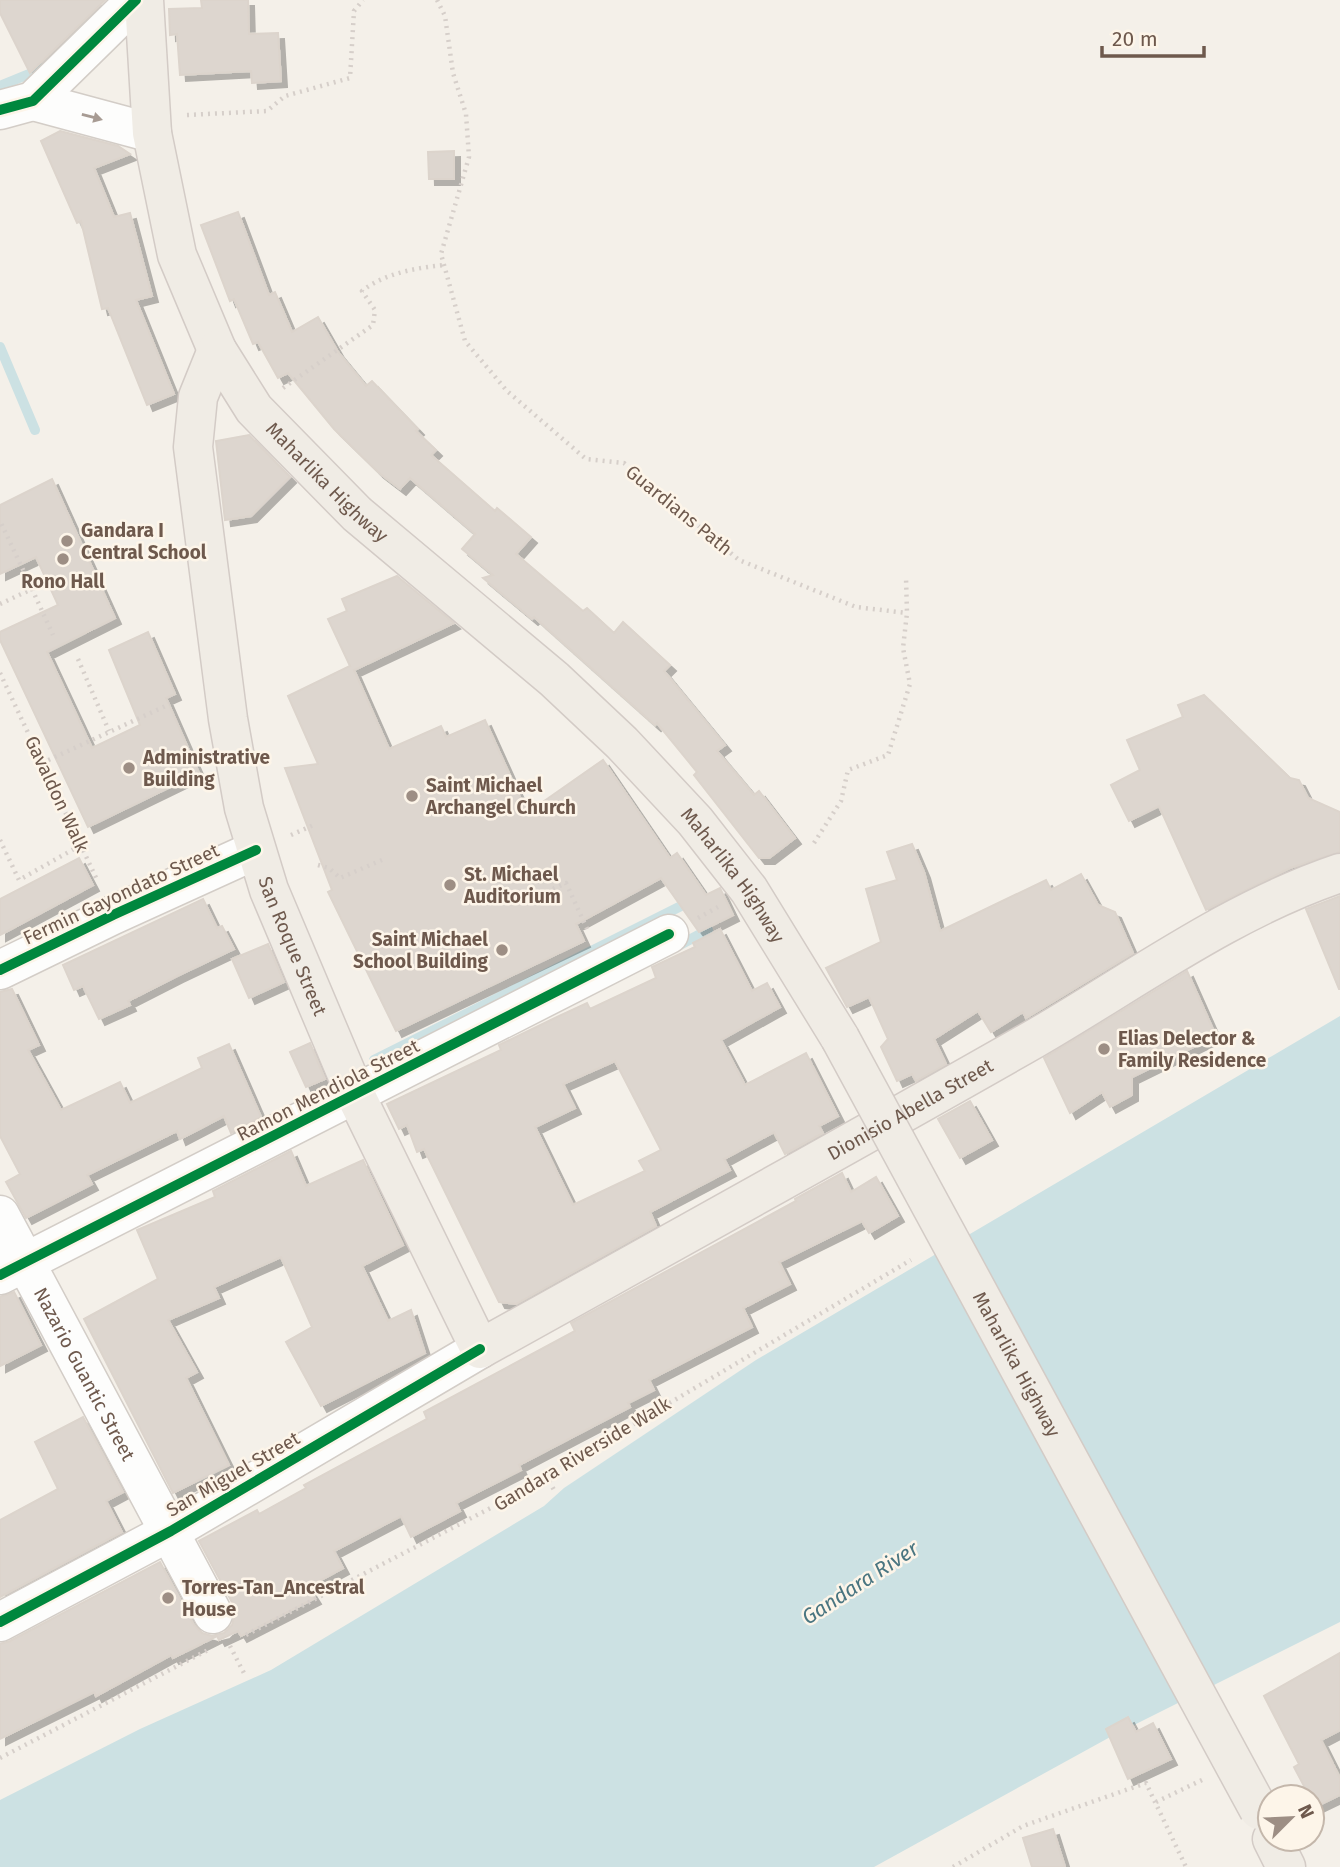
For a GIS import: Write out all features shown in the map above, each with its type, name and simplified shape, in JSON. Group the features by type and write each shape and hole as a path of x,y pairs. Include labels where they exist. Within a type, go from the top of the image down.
{"main road":[{"name":"Maharlika Highway","path":"144,0 151,125 177,256 218,350 254,409 357,514 554,679 622,743 695,821 750,890 840,1038 1256,1808"},
{"name":"San Roque Street","path":"218,350 198,397 193,447 228,719 244,808 269,890 356,1096 480,1349"},
{"name":"Dionisio Abella Street","path":"480,1349 910,1110 1201,939 1297,888 1340,873"}],"street":[{"path":"17,105 136,0"},
{"path":"17,105 151,125"},
{"name":"Fermin Gayondato Street","path":"0,970 256,850"},
{"name":"Ramon Mendiola Street","path":"12,1268 356,1096 670,934"},
{"name":"Nazario Guantic Street","path":"0,1215 12,1268 171,1531 211,1632"},
{"name":"San Miguel Street","path":"0,1622 171,1531 480,1349"}],"path":[{"path":"151,125 267,111 285,96 350,78 354,11 363,0"},
{"path":"254,409 373,325 375,310 362,291 411,269 444,265"},
{"path":"1,523 53,635"},
{"path":"814,843 841,801 848,770 888,755 910,684 903,648 907,613 906,578"},
{"path":"0,604 32,589"},
{"path":"78,659 109,731"},
{"path":"42,763 170,704"},
{"path":"0,840 19,880 81,845"},
{"path":"318,865 329,868 340,878 382,860"},
{"path":"553,889 566,883 608,968"},
{"path":"546,1475 554,1490"},
{"path":"0,1758 211,1632"},
{"path":"1156,1802 1209,1777"},
{"path":"953,1867 1023,1826 1146,1783 1186,1867"}],"water":[{"name":"Gandara River","path":"1340,1016 1340,1622 1112,1736 874,1867 0,1867 0,1800 140,1729 271,1670 544,1506 564,1488 756,1360"}],"building":[{"path":"0,0 105,0 30,73 0,13"},
{"path":"201,0 248,0 249,34 278,33 281,81 252,83 251,71 180,75 177,34 170,35 169,9 202,8"},
{"path":"60,131 118,146 130,154 94,168 114,217 130,213 152,296 136,300 174,394 147,405 108,308 102,309 81,221 77,223 41,141"},
{"path":"454,151 454,179 429,179 428,152"},
{"path":"238,212 269,295 275,292 292,332 318,317 338,352 366,386 372,381 436,450 431,455 495,511 497,508 531,537 516,554 583,611 587,608 614,633 623,622 670,665 664,671 725,745 717,751 754,795 759,791 795,838 769,858 759,858 694,775 697,772 657,723 655,725 534,617 532,619 483,578 493,575 462,549 475,534 410,478 400,489 378,472 334,429 288,373 278,378 258,342 253,344 234,299 230,301 201,225"},
{"path":"249,435 290,477 251,516 225,520 216,441"},
{"path":"52,479 115,618 47,652 92,748 140,725 109,650 148,632 175,694 166,698 199,773 88,827 0,640 0,632 58,605 36,557 0,574 0,505"},
{"path":"397,576 454,623 354,670 389,749 441,726 446,737 485,720 527,813 603,760 670,858 677,853 706,895 720,888 733,915 699,932 661,878 576,924 584,941 396,1031 328,892 332,890 285,768 318,764 288,696 350,666 328,619 347,611 342,599"},
{"path":"1204,695 1290,778 1299,780 1308,798 1340,812 1340,852 1290,868 1206,910 1159,806 1129,821 1111,785 1140,770 1127,740 1183,717 1178,705"},
{"path":"912,844 924,872 940,931 1046,880 1051,890 1081,874 1098,905 1115,912 1133,953 1026,1018 1023,1012 991,1032 978,1011 934,1039 946,1064 916,1081 912,1074 897,1081 881,1047 888,1039 869,997 847,1007 826,968 881,942 866,889 897,880 887,852"},
{"path":"79,858 93,885 0,935 0,899"},
{"path":"1340,896 1340,989 1339,989 1306,909"},
{"path":"203,899 217,928 222,926 234,949 128,1001 130,1005 99,1019 83,986 74,990 63,965"},
{"path":"720,929 752,991 767,983 780,1007 721,1040 745,1085 806,1053 838,1116 819,1126 823,1133 785,1154 774,1132 724,1159 730,1170 650,1212 656,1226 516,1304 499,1302 424,1149 417,1152 407,1125 399,1129 387,1104 501,1050 499,1045 557,1017 587,1003 590,1009 656,978 652,967 695,947 693,943","holes":["615,1061 661,1150 639,1161 645,1171 573,1205 535,1127 575,1108 563,1084"]},
{"path":"268,944 284,982 249,998 232,959"},
{"path":"1187,971 1216,1036 1132,1077 1132,1095 1110,1107 1102,1092 1070,1113 1044,1058"},
{"path":"12,989 39,1045 28,1050 61,1110 120,1082 130,1103 202,1068 198,1058 229,1044 261,1117 231,1133 224,1116 180,1139 177,1131 87,1175 92,1184 26,1218 6,1182 20,1174 0,1136 0,992"},
{"path":"310,1043 325,1079 306,1087 290,1052"},
{"path":"970,1101 992,1140 960,1158 938,1119"},
{"path":"291,1151 306,1186 363,1160 403,1245 362,1266 388,1321 411,1310 425,1353 321,1406 286,1342 312,1327 281,1257 214,1287 219,1298 168,1320 197,1372 186,1378 229,1465 173,1493 84,1319 158,1279 137,1230 215,1197 213,1191"},
{"path":"842,1173 851,1192 876,1177 898,1216 869,1233 862,1221 779,1262 790,1284 743,1308 752,1327 649,1380 654,1390 628,1403 630,1407 519,1465 521,1470 456,1503 460,1511 411,1537 401,1516 334,1551 343,1568 308,1587 315,1598 241,1636 238,1631 219,1640 217,1636 173,1658 171,1655 96,1696 94,1692 0,1739 0,1644 160,1562 194,1625 202,1633 212,1636 224,1633 232,1625 235,1614 233,1604 199,1541 257,1510 259,1514 306,1488 304,1485 427,1419 424,1412 575,1331 571,1323 796,1201 795,1199"},
{"path":"14,1292 41,1345 0,1366 0,1297"},
{"path":"83,1417 123,1492 106,1501 122,1532 0,1597 0,1520 58,1489 35,1442"},
{"path":"1340,1653 1340,1730 1321,1740 1340,1778 1340,1795 1326,1802 1326,1783 1302,1783 1294,1767 1299,1764 1264,1696"},
{"path":"1128,1717 1136,1732 1153,1723 1171,1759 1128,1779 1106,1729"},
{"path":"1053,1829 1065,1867 1032,1867 1023,1838"}],"waterway":[{"path":"0,86 46,67"},
{"path":"0,347 35,430"},
{"path":"374,1060 693,900"},
{"path":"674,948 708,930"}],"cycle path":[{"path":"0,110 33,101 136,0"},
{"path":"0,970 256,850"},
{"path":"0,1275 669,934"},
{"path":"0,1622 171,1531 480,1349"}],"place":[{"name":"Gandara I Central School","path":"67,541"},
{"name":"Rono Hall","path":"63,559"},
{"name":"Administrative Building","path":"129,768"},
{"name":"Saint Michael Archangel Church","path":"412,796"},
{"name":"St. Michael Auditorium","path":"450,885"},
{"name":"Saint Michael School Building","path":"502,950"},
{"name":"Elias Delector & Family Residence","path":"1104,1049"},
{"name":"Torres-Tan_Ancestral House","path":"168,1598"}]}
